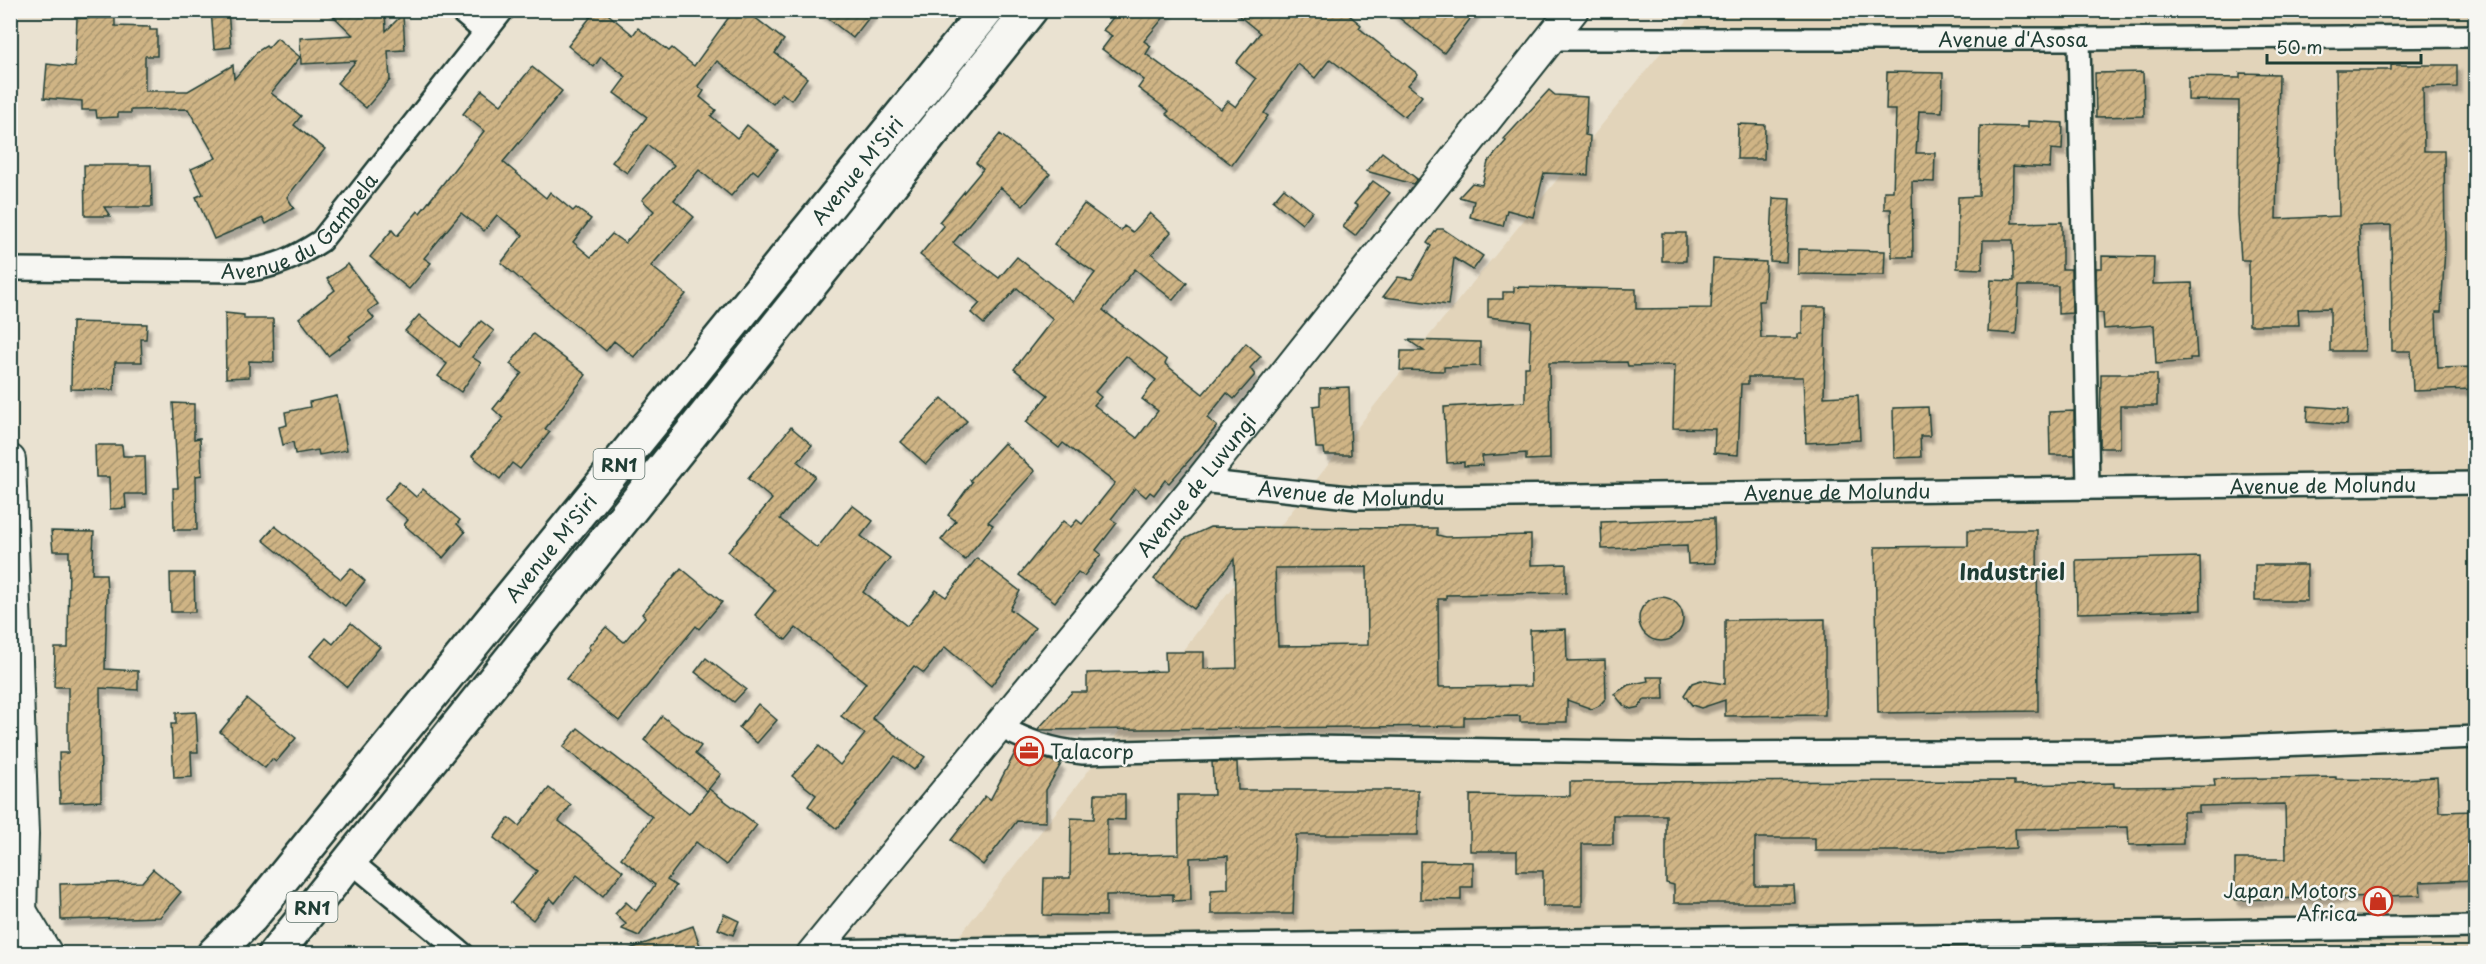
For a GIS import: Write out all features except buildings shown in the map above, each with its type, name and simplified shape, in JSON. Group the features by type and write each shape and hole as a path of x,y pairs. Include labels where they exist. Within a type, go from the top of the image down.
{"highway":[{"name":"Avenue M'Siri","path":"214,954 251,917 987,10"},
{"name":"Avenue M'Siri","path":"349,860 1030,10"},
{"name":"RN1","path":"275,954 349,860"}],"street":[{"path":"459,10 485,32"},
{"name":"Avenue du Gambela","path":"10,269 244,271 273,267 295,259 321,241 503,10"},
{"name":"Avenue de Luvungi","path":"813,952 1200,481 1573,10"},
{"name":"Avenue d'Asosa","path":"1551,39 2475,36"},
{"path":"2079,39 2088,487"},
{"path":"10,460 22,823 23,914 20,954"},
{"name":"Avenue de Molundu","path":"1200,481 1358,498 2475,483"},
{"path":"999,726 1026,741 1052,750 1083,753 1309,747 1690,753 2123,751 2475,737"},
{"path":"349,860 463,954"},
{"path":"23,914 47,954"},
{"path":"813,952 2475,927"}],"shaded area":[{"path":"1695,11 2475,11 2475,953 945,954 1429,336"}],"place":[{"name":"Talacorp","path":"1029,751"},
{"name":"Japan Motors Africa","path":"2378,901"}],"district":[{"name":"Industriel","path":"2012,570"}]}
